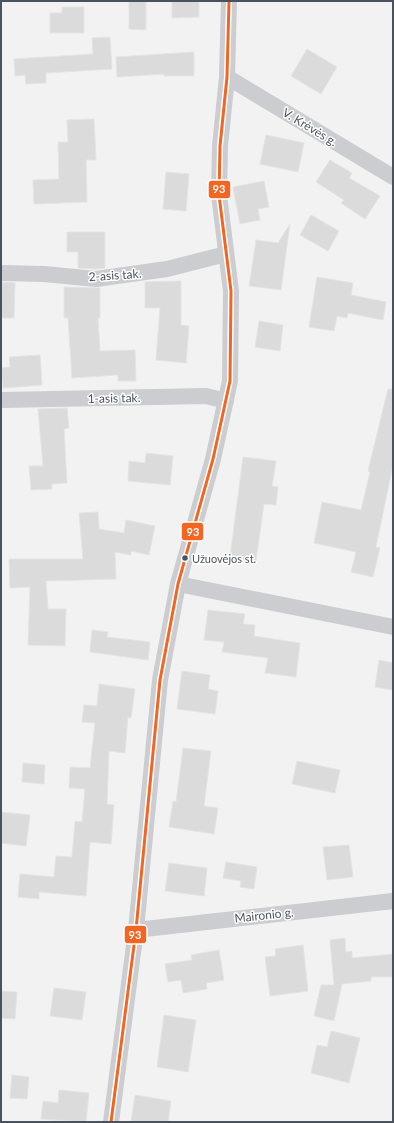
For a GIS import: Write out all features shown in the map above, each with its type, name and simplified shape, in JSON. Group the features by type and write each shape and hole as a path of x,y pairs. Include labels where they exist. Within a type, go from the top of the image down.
{"street":[{"path":"111,1122 136,930 160,680 178,584 212,459 230,381 231,291 219,196 220,146 227,76 229,1"},
{"name":"V. Krėvės g.","path":"227,76 393,177"},
{"name":"2-asis tak.","path":"1,273 44,274 96,279 167,269 226,254"},
{"name":"1-asis tak.","path":"1,400 206,396 226,401"},
{"path":"178,584 393,627"},
{"name":"Maironio g.","path":"136,930 393,901"}],"building":[{"path":"129,1 146,1 146,30 129,29"},
{"path":"172,1 199,1 199,17 172,18"},
{"path":"62,7 84,7 84,33 50,33 50,13 62,13"},
{"path":"110,37 112,69 46,73 46,83 26,84 25,75 15,76 14,59 93,54 92,38"},
{"path":"307,49 337,67 321,94 291,76"},
{"path":"194,52 194,76 164,76 164,74 117,77 116,57"},
{"path":"94,119 96,160 86,160 87,202 34,204 33,180 59,179 58,142 68,142 67,120"},
{"path":"266,135 304,143 298,172 260,164"},
{"path":"330,160 352,173 349,178 380,196 365,219 341,203 344,200 316,182"},
{"path":"166,172 189,174 186,211 163,209"},
{"path":"264,181 269,207 258,209 260,220 240,224 233,187"},
{"path":"311,215 339,231 328,251 300,235"},
{"path":"290,224 281,290 249,286 256,240 278,243"},
{"path":"67,232 105,232 105,268 78,268 78,252 67,252"},
{"path":"317,277 353,283 351,295 386,302 383,320 348,313 347,318 337,316 334,331 309,327"},
{"path":"181,281 181,325 189,326 186,363 156,360 160,308 145,308 145,282"},
{"path":"1,282 15,283 14,318 1,318"},
{"path":"64,287 100,288 100,318 98,318 100,351 135,350 136,381 118,381 118,375 72,378 68,318 64,318"},
{"path":"259,321 283,325 280,351 255,347"},
{"path":"40,355 42,385 3,388 1,368 10,367 9,357"},
{"path":"388,389 393,389 393,465 376,547 380,548 373,577 351,572 356,552 314,543 322,502 361,510 370,472 368,471"},
{"path":"67,408 69,428 64,429 67,483 52,484 52,489 31,490 29,466 43,466 38,409"},
{"path":"146,453 173,456 170,485 128,481 129,461 145,463"},
{"path":"243,457 276,461 272,486 278,487 276,505 264,504 256,561 230,557"},
{"path":"98,512 99,529 124,533 126,520 155,526 149,555 131,551 131,555 115,552 116,579 46,581 48,609 66,609 65,646 28,645 30,587 10,588 9,559 83,559 79,513"},
{"path":"208,610 245,614 243,624 255,625 254,636 300,643 296,677 265,673 268,658 222,652 224,642 204,640"},
{"path":"92,630 108,632 107,637 150,642 148,660 90,652"},
{"path":"379,660 393,663 393,690 375,687"},
{"path":"182,671 210,675 208,689 218,691 215,714 177,709"},
{"path":"99,684 135,689 131,718 128,717 125,753 109,751 107,804 114,805 111,844 90,842 86,896 39,892 39,899 18,897 20,874 54,877 56,856 72,857 75,821 82,822 85,789 69,788 70,767 90,768 95,723 82,722 84,705 97,706"},
{"path":"183,748 211,751 204,806 218,808 214,834 169,827 173,801 176,802"},
{"path":"297,761 340,770 335,793 292,784"},
{"path":"23,763 45,765 44,784 22,782"},
{"path":"1,812 30,815 26,846 1,843"},
{"path":"349,845 353,877 327,880 323,847"},
{"path":"226,862 257,867 254,889 240,887 241,881 223,878"},
{"path":"169,863 207,868 204,896 165,891"},
{"path":"345,938 346,952 352,951 352,958 393,954 393,977 371,977 371,981 342,984 334,1021 314,1016 321,985 334,985 330,940"},
{"path":"303,945 308,991 270,996 265,957 276,956 275,949"},
{"path":"219,950 224,980 206,983 207,989 183,993 181,980 168,982 165,964 192,960 191,955"},
{"path":"54,988 86,992 82,1020 50,1016"},
{"path":"1,991 17,992 15,1019 1,1018"},
{"path":"164,1015 196,1020 188,1072 157,1067"},
{"path":"331,1031 360,1038 349,1083 311,1073 317,1045 327,1047"},
{"path":"12,1075 29,1077 27,1099 10,1098"},
{"path":"59,1090 89,1093 86,1122 41,1119 43,1101 58,1103"},
{"path":"135,1095 171,1101 168,1122 131,1122"}],"transit line":[{"name":"93","path":"111,1122 136,930 160,680 178,584 213,459 230,381 231,291 219,195 220,146 227,77 229,1"}],"place":[{"name":"Užuovėjos st.","path":"185,558"}]}
